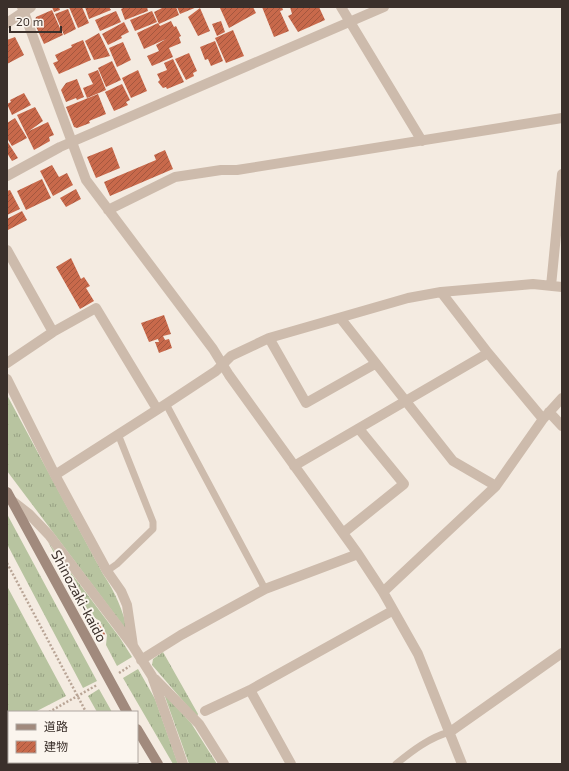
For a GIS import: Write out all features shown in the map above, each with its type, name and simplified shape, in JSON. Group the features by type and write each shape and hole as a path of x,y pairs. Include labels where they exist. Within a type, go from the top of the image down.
{"main road":[{"name":"Shinozaki-kaido","path":"9,496 126,711"},
{"path":"138,731 158,764"}],"street":[{"path":"341,7 422,141"},
{"path":"7,176 71,143 384,7"},
{"path":"7,23 26,9 71,143 86,180 213,349 294,466 358,554 383,592 392,611 418,654 462,764"},
{"path":"108,210 176,177 221,170 237,170 562,118"},
{"path":"551,286 562,174"},
{"path":"7,250 53,332"},
{"path":"54,475 216,371 231,356 269,338 341,319 408,298 441,292 533,284 562,287"},
{"path":"441,292 488,353 546,415 562,426"},
{"path":"7,362 53,332 96,308 157,409"},
{"path":"341,319 453,461 496,486"},
{"path":"269,338 306,403 375,364"},
{"path":"294,466 488,353"},
{"path":"7,380 54,475 107,571 121,591 126,604 133,646 138,662 199,724 224,764"},
{"path":"383,592 496,486 546,415 562,398"},
{"path":"343,533 404,484 359,429"},
{"path":"9,496 49,535 133,646"},
{"path":"138,662 181,635 264,589 358,554"},
{"path":"205,711 250,690 392,611"},
{"path":"450,732 562,653"},
{"path":"152,676 183,764"},
{"path":"250,690 291,764"}],"lane":[{"path":"166,404 264,589"},
{"path":"107,571 117,564 153,529 153,522 118,434"},
{"path":"396,764 410,752 440,735 450,732"}],"path":[{"path":"7,563 85,711"},
{"path":"120,672 138,662"},
{"path":"51,711 99,684"}],"green space":[{"path":"7,395 115,594 124,616 128,632 7,471"},
{"path":"7,514 97,681 83,688 7,544"},
{"path":"48,542 120,638 132,657 117,666 106,645 107,635 100,621 88,614"},
{"path":"7,586 66,696 37,711 8,711 8,724"},
{"path":"163,652 198,714 197,717 152,665 153,659"},
{"path":"138,669 155,699 178,764 173,764 123,678"},
{"path":"99,689 111,711 96,711 88,696"},
{"path":"164,694 191,723 217,764 189,764"},
{"path":"7,722 8,763 30,764 7,764"},
{"path":"29,763 104,764 30,764"}],"building":[{"path":"52,7 59,7 60,10 54,12"},
{"path":"69,7 82,7 89,23 78,28"},
{"path":"85,7 109,7 111,10 89,19"},
{"path":"125,7 147,7 148,11 125,20 121,9"},
{"path":"164,7 176,7 179,15 159,24 154,12"},
{"path":"177,7 197,7 180,14"},
{"path":"253,7 256,13 229,28 220,8"},
{"path":"262,7 282,7 283,10 280,11 289,31 274,37"},
{"path":"290,7 319,7 325,20 298,32 288,16 292,14"},
{"path":"200,8 210,31 198,36 188,17"},
{"path":"68,9 76,29 64,35 55,14"},
{"path":"52,10 63,35 44,44 34,22 36,17"},
{"path":"116,11 121,22 100,31 95,20"},
{"path":"152,11 157,22 135,31 130,20"},
{"path":"171,21 174,27 176,26 181,36 179,37 181,43 169,48 173,57 152,66 147,56 159,51 156,45 166,39 144,49 137,33 158,23 160,26"},
{"path":"221,21 225,32 217,36 212,24"},
{"path":"124,22 129,32 121,36 122,38 108,45 102,34"},
{"path":"233,30 244,56 226,63 215,38"},
{"path":"99,33 110,56 94,60 85,41"},
{"path":"15,37 24,55 7,64 7,40"},
{"path":"83,40 91,60 59,74 53,63 58,61 55,55 72,47 71,45"},
{"path":"215,41 223,61 211,66 208,59 205,60 200,47"},
{"path":"123,42 131,60 117,67 109,48"},
{"path":"189,53 197,71 193,73 194,76 186,80 175,59"},
{"path":"173,59 184,82 167,89 166,87 163,88 158,82 160,80 157,74 167,70 164,63"},
{"path":"112,61 121,80 106,87 98,68"},
{"path":"98,70 106,90 87,98 83,88 93,84 88,74"},
{"path":"138,70 147,91 131,98 122,78"},
{"path":"77,79 84,97 66,102 61,90 66,83"},
{"path":"122,84 130,100 126,102 128,105 114,111 105,92"},
{"path":"24,93 31,105 12,115 7,104 11,102 10,100"},
{"path":"98,94 106,114 89,121 90,123 77,128 74,127 66,107"},
{"path":"35,107 43,121 29,131 48,122 54,135 49,137 50,141 34,150 17,115"},
{"path":"15,118 27,138 12,146 7,138 7,123"},
{"path":"7,141 18,158 12,161 7,153"},
{"path":"112,147 120,168 96,178 87,157"},
{"path":"165,150 173,169 110,196 104,182 156,160 154,155"},
{"path":"52,165 59,177 67,173 73,185 53,196 40,171"},
{"path":"42,179 51,198 26,210 17,191"},
{"path":"76,189 81,199 66,207 60,198"},
{"path":"10,190 20,209 7,215 7,191"},
{"path":"22,211 27,220 8,230 7,219"},
{"path":"71,258 81,279 84,277 90,286 86,288 94,301 80,309 56,267"},
{"path":"164,315 171,334 163,336 165,340 169,339 172,348 159,353 155,342 159,342 158,339 149,342 141,323"},
{"path":"99,624 105,634 101,637 95,626"}]}
